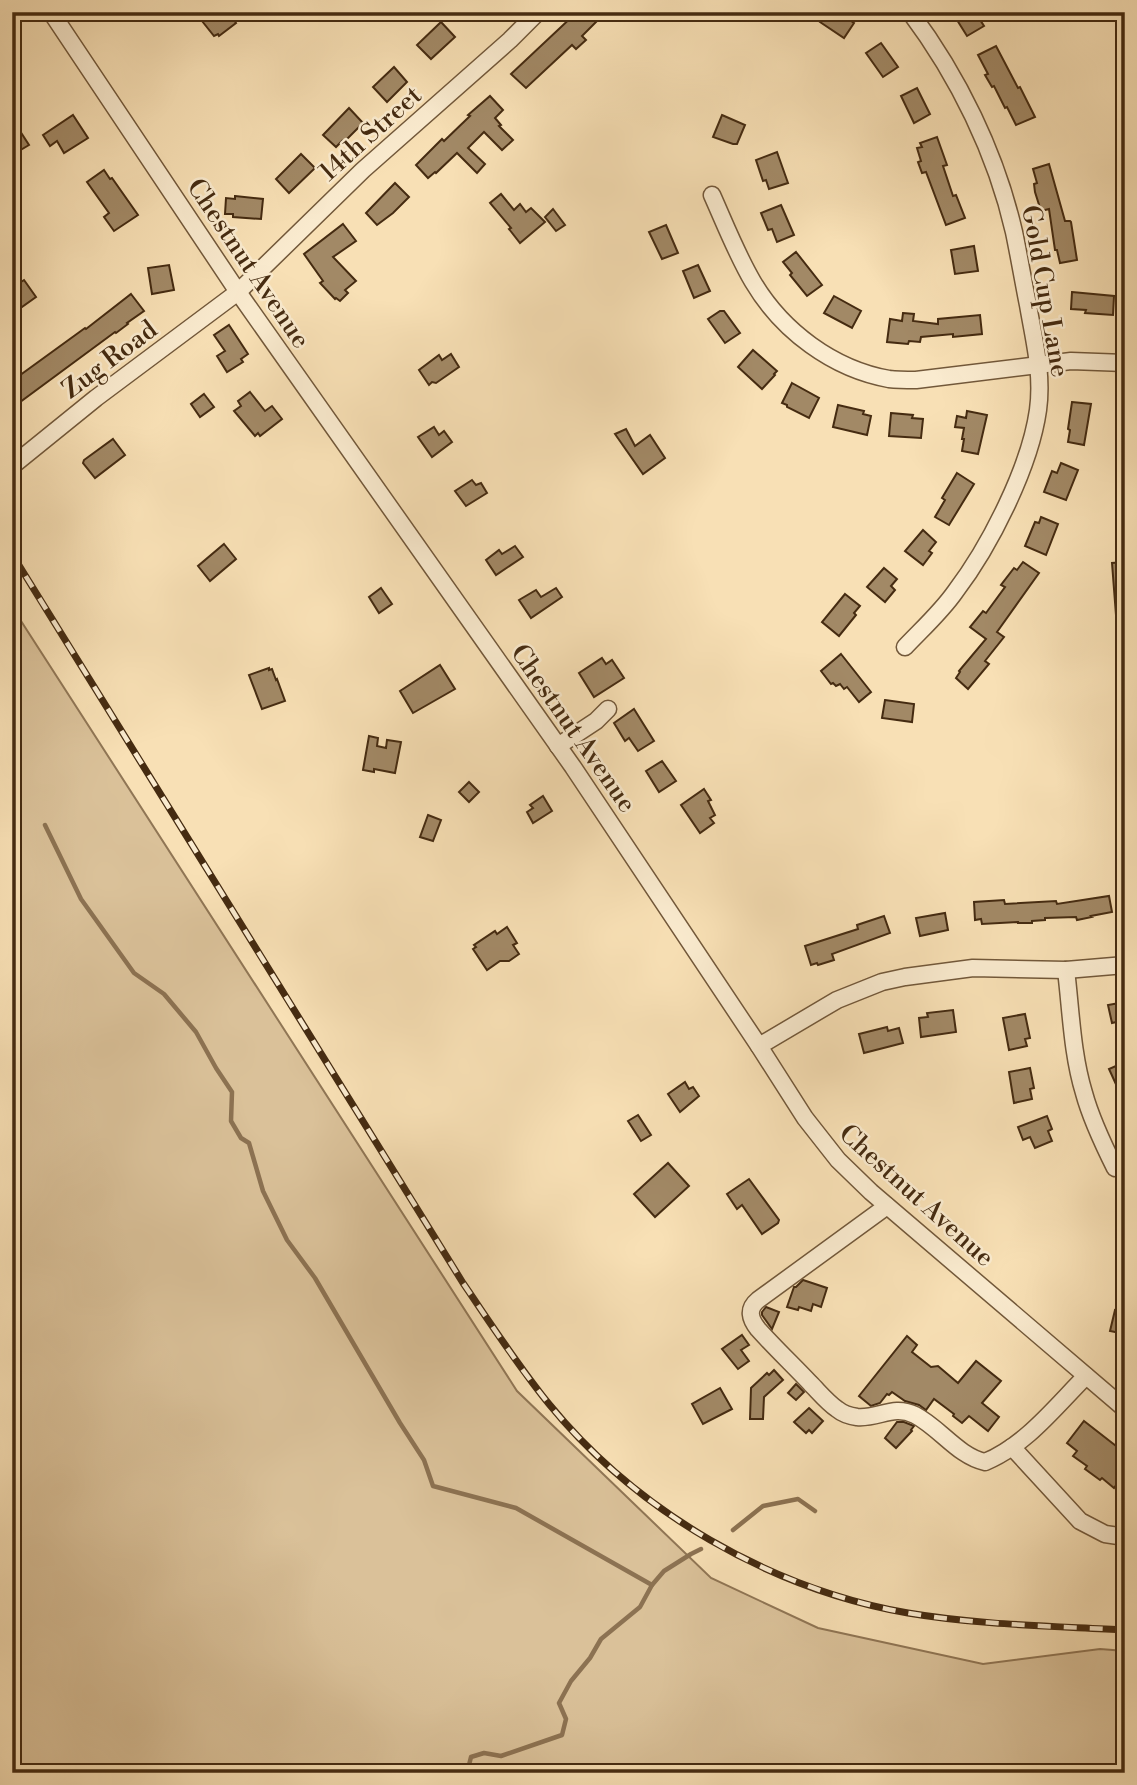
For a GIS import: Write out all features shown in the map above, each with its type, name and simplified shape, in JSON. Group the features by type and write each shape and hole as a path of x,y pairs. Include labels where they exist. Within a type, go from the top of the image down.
{"street":[{"name":"Chestnut Avenue","path":"51,12 238,292 558,746 817,1136 838,1160 887,1206 1125,1409"},
{"name":"14th Street","path":"238,292 363,170 538,12"},
{"name":"Gold Cup Lane","path":"905,648 954,595 974,565 1004,508 1031,441 1040,388 1014,230 988,150 954,80 910,12"},
{"path":"712,195 753,283 773,310 795,333 840,363 891,379 916,380 1071,361 1125,363"},
{"name":"Zug Road","path":"12,466 96,398 238,292"},
{"path":"558,746 596,721 608,709"},
{"path":"759,1046 837,1000 883,982 905,977 973,968 1066,970 1125,965"},
{"path":"1066,970 1083,1093 1115,1168"},
{"path":"887,1206 752,1305 752,1323 826,1399 843,1413 864,1417 904,1410 929,1424 974,1460 985,1462 1025,1437 1086,1376"},
{"path":"1012,1447 1080,1521 1105,1534 1125,1537"}],"shaded area":[{"path":"12,607 517,1391 711,1578 818,1628 983,1664 1100,1649 1125,1651 1125,1773 12,1773"}],"building":[{"path":"207,12 228,12 236,23 219,36 214,36 202,21"},
{"path":"577,12 606,12 582,36 586,40 576,49 572,45 526,88 511,74"},
{"path":"826,12 838,12 854,23 844,38 820,22"},
{"path":"952,12 975,12 984,26 967,36"},
{"path":"441,22 455,37 431,59 417,45"},
{"path":"881,43 898,67 883,77 866,53"},
{"path":"996,46 1035,117 1016,125 985,75 988,74 978,55"},
{"path":"394,67 407,82 387,102 373,87"},
{"path":"917,88 930,114 914,123 901,96"},
{"path":"490,96 503,110 495,118 501,125 499,126 513,140 502,150 484,132 468,148 485,164 477,173 457,153 428,178 416,165"},
{"path":"349,108 363,123 336,147 323,135"},
{"path":"73,115 88,138 64,153 57,141 50,146 43,135"},
{"path":"722,115 745,125 737,144 713,137"},
{"path":"20,131 29,145 12,155 12,136"},
{"path":"937,137 947,165 943,166 953,196 956,195 965,218 946,225 926,172 922,173 918,162 921,161 917,148 922,147 920,143"},
{"path":"777,152 788,183 769,189 766,180 763,181 756,160"},
{"path":"301,154 315,168 289,193 276,179"},
{"path":"1049,164 1065,221 1071,222 1077,260 1060,263 1055,250 1049,209 1041,211 1035,192 1034,184 1037,183 1033,169"},
{"path":"104,170 138,215 114,231 104,217 109,213 87,182"},
{"path":"395,183 409,197 377,225 366,213"},
{"path":"501,194 514,210 520,204 526,212 531,208 545,222 520,243 490,203"},
{"path":"235,196 263,199 261,219 225,214 226,198 235,199"},
{"path":"781,205 794,235 777,242 761,213"},
{"path":"553,209 565,225 556,231 545,217"},
{"path":"343,224 356,241 333,257 356,281 345,290 348,293 340,301 320,283 323,281 304,254"},
{"path":"666,225 678,253 662,259 649,232"},
{"path":"974,246 978,271 955,274 951,250"},
{"path":"796,252 822,285 807,296 783,262"},
{"path":"169,265 174,290 152,294 148,268"},
{"path":"698,265 710,291 694,298 683,271"},
{"path":"24,280 36,297 12,314 12,288"},
{"path":"1072,292 1114,296 1113,315 1071,309"},
{"path":"131,294 144,311 12,408 12,381"},
{"path":"834,296 861,311 852,328 824,313"},
{"path":"724,311 740,333 725,343 708,319"},
{"path":"903,313 914,314 913,321 938,324 938,319 980,315 982,334 921,337 920,342 909,341 908,344 887,342 890,319 902,321"},
{"path":"229,325 248,354 241,359 243,362 227,372 217,356 225,351 214,335"},
{"path":"753,350 777,371 762,389 738,367"},
{"path":"451,354 459,367 429,385 419,370 439,355 442,360"},
{"path":"792,383 819,398 809,418 782,403"},
{"path":"250,392 265,411 272,406 282,419 260,436 258,433 255,436 234,411 241,406 238,401"},
{"path":"204,394 214,407 200,417 191,404"},
{"path":"1072,402 1091,404 1084,445 1068,442"},
{"path":"838,405 864,411 863,414 871,416 867,435 833,427"},
{"path":"967,411 987,415 978,454 962,451 964,428 955,427 957,416 966,418"},
{"path":"891,413 923,419 921,438 889,436"},
{"path":"434,427 439,435 444,431 452,442 432,457 418,437"},
{"path":"626,429 635,446 650,435 665,458 643,474 615,434"},
{"path":"113,439 125,455 95,478 83,463 84,460"},
{"path":"1061,463 1078,470 1066,500 1044,492 1052,471 1057,473"},
{"path":"957,473 974,484 949,525 935,517 945,500 942,498"},
{"path":"472,480 476,485 481,483 487,493 466,506 455,491"},
{"path":"1041,517 1058,524 1046,555 1025,546 1035,522 1039,523"},
{"path":"923,530 936,542 923,565 905,551"},
{"path":"224,544 236,559 210,581 198,566"},
{"path":"515,546 523,557 496,575 486,560 499,550 502,554"},
{"path":"1023,562 1039,573 997,632 1004,637 985,661 989,664 968,689 956,678 986,639 970,627 983,611 986,613 1005,587 1001,585 1014,568 1017,570"},
{"path":"1125,562 1125,615 1116,615 1112,563"},
{"path":"884,568 897,579 891,586 895,590 885,602 867,587"},
{"path":"381,588 392,604 379,613 369,597"},
{"path":"556,588 562,597 531,618 519,600 536,590 541,597"},
{"path":"845,594 860,606 839,636 822,622"},
{"path":"841,654 871,692 859,702 847,687 844,689 840,684 831,684 821,671"},
{"path":"602,658 606,664 612,660 624,678 594,697 579,673"},
{"path":"440,665 455,689 413,713 400,691"},
{"path":"269,668 277,679 285,701 262,709 249,675"},
{"path":"885,700 914,704 912,722 882,718"},
{"path":"634,709 654,741 638,751 629,738 625,741 614,723"},
{"path":"369,736 378,738 377,746 386,748 387,740 401,742 395,773 363,770"},
{"path":"662,761 676,781 659,792 646,771"},
{"path":"469,782 479,792 469,802 459,792"},
{"path":"704,789 711,800 708,801 715,815 710,818 714,823 700,833 681,805"},
{"path":"543,796 552,811 533,823 527,812 533,808 530,805"},
{"path":"428,815 441,820 433,841 420,837"},
{"path":"1109,896 1112,912 1077,920 1076,917 1045,918 1032,923 982,924 981,919 975,920 974,902 1004,900 1005,904 1056,901 1057,904"},
{"path":"945,913 948,930 920,936 916,918"},
{"path":"884,916 890,933 832,954 834,960 811,965 805,946 858,929 857,925"},
{"path":"507,927 517,943 513,945 519,954 509,961 500,961 487,970 473,949 476,947 474,945 495,931 497,934"},
{"path":"1125,1002 1125,1020 1112,1023 1108,1005"},
{"path":"953,1010 956,1032 921,1037 919,1018 928,1017 927,1013"},
{"path":"1025,1014 1030,1038 1025,1039 1027,1046 1009,1050 1003,1018"},
{"path":"887,1027 888,1031 899,1028 903,1043 864,1053 859,1034"},
{"path":"1125,1062 1125,1104 1109,1069"},
{"path":"1030,1068 1034,1088 1030,1089 1032,1099 1014,1103 1009,1072"},
{"path":"685,1082 689,1089 693,1087 699,1096 680,1112 668,1094"},
{"path":"638,1115 651,1135 641,1141 628,1121"},
{"path":"1047,1116 1052,1129 1048,1131 1052,1141 1035,1148 1030,1137 1023,1140 1018,1127"},
{"path":"668,1163 689,1186 655,1217 634,1194"},
{"path":"749,1179 779,1220 762,1234 742,1205 737,1209 727,1194"},
{"path":"803,1280 827,1288 821,1307 813,1304 811,1311 787,1307 794,1287"},
{"path":"766,1307 779,1312 772,1329 762,1315"},
{"path":"1115,1310 1125,1313 1125,1334 1110,1331"},
{"path":"742,1335 749,1345 741,1350 749,1361 738,1369 722,1349"},
{"path":"907,1336 917,1345 912,1352 931,1367 938,1366 958,1383 976,1361 1001,1381 982,1403 999,1417 988,1431 969,1416 962,1423 934,1399 926,1410 892,1392 880,1403 871,1406 859,1396"},
{"path":"774,1370 783,1380 764,1397 763,1419 750,1419 751,1388"},
{"path":"796,1384 804,1392 796,1400 788,1393"},
{"path":"720,1388 732,1409 703,1424 692,1404"},
{"path":"809,1408 823,1421 812,1433 809,1430 806,1433 794,1422"},
{"path":"1084,1421 1125,1453 1125,1485 1119,1481 1114,1488 1085,1469 1087,1466 1073,1456 1077,1451 1067,1443"},
{"path":"897,1422 914,1426 896,1448 885,1438"}],"waterway":[{"path":"45,825 81,899 134,973 164,994 196,1032 232,1092 231,1121 241,1138 249,1143 263,1191 287,1240 315,1278 424,1460 433,1486 516,1508 652,1585"},
{"path":"733,1530 763,1506 798,1499 815,1511"},
{"path":"456,1773 469,1765 471,1757 484,1753 501,1756 562,1735 566,1719 559,1703 601,1639 640,1607 652,1585 664,1571 701,1549"}],"railway":[{"path":"12,554 463,1283 538,1390 584,1443 623,1479 710,1540 757,1565 806,1585 857,1602 935,1617 1125,1630"}]}
